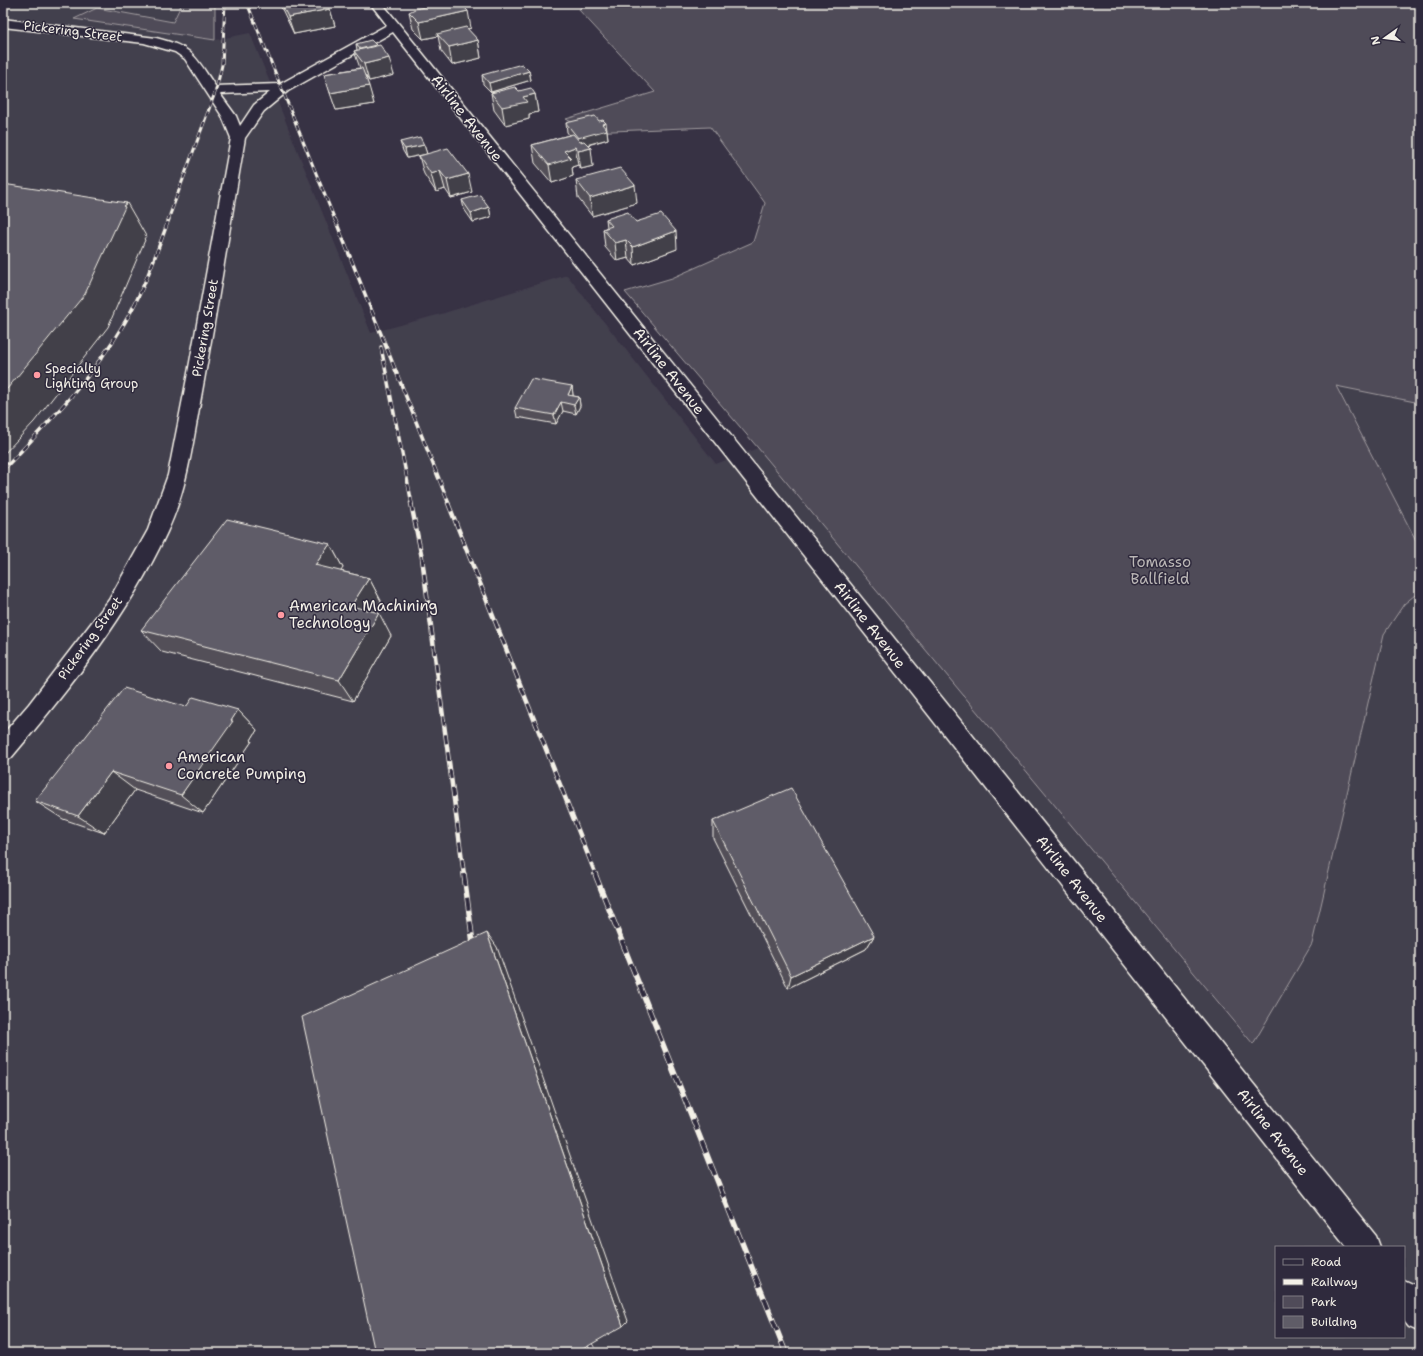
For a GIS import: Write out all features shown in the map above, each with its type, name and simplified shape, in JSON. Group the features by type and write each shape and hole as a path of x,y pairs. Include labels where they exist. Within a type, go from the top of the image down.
{"street":[{"name":"Airline Avenue","path":"376,3 1364,1246"},
{"name":"Pickering Street","path":"3,23 134,39 180,49 189,56 210,90 229,116 238,138 198,365 178,468 158,531 116,606 37,711 3,751"},
{"path":"238,138 259,108 282,88 394,26"},
{"path":"210,90 282,88"},
{"path":"1405,1297 1420,1316"}],"shaded area":[{"path":"3,3 182,3 173,22 97,8 74,19 215,40 250,33 371,333 441,314 567,275 716,464 758,448 1252,1044 1312,944 1384,634 1404,604 1420,591 1420,1353 3,1353"},
{"path":"1336,386 1420,403 1420,548"}],"green space":[{"path":"182,3 215,3 215,40 74,19 97,8 173,22"},
{"name":"Tomasso Ballfield","path":"584,3 1420,3 1420,403 1336,386 1420,548 1420,591 1404,604 1384,634 1312,944 1253,1044 758,448 625,292 672,278 753,242 765,203 710,127 588,132 566,119 655,92 579,10"}],"building":[{"path":"281,3 326,3 330,9 288,17"},
{"path":"443,3 460,3 468,11 419,22 409,12 415,9"},
{"path":"466,27 478,40 449,47 437,34"},
{"path":"371,40 376,45 360,49 356,44"},
{"path":"380,45 389,58 364,64 354,51"},
{"path":"522,64 529,71 489,83 482,75"},
{"path":"362,68 369,86 330,93 324,74"},
{"path":"515,87 519,91 531,88 535,94 523,97 527,102 502,107 491,93"},
{"path":"595,116 599,121 603,120 606,123 602,124 607,130 578,138 566,123"},
{"path":"573,134 580,142 584,141 591,148 578,151 575,147 564,151 571,158 549,165 532,145"},
{"path":"420,137 424,145 405,149 400,142"},
{"path":"448,148 468,174 447,180 440,171 431,174 419,156"},
{"path":"620,168 635,185 590,198 576,180"},
{"path":"3,184 127,203 123,206 125,207 85,294 3,393"},
{"path":"480,195 489,207 471,213 462,200"},
{"path":"628,212 636,222 661,214 676,231 633,247 626,240 615,243 603,229 612,226 606,219"},
{"path":"531,379 572,386 568,395 579,397 574,405 561,402 554,415 515,408"},
{"name":"American Machining Technology","path":"227,519 330,544 315,565 369,578 351,606 379,613 339,680 141,630"},
{"path":"124,688 186,707 193,697 238,710 231,721 233,721 181,795 111,772 78,816 35,801"},
{"path":"791,788 874,936 791,976 713,821"},
{"path":"487,933 623,1326 576,1353 375,1353 302,1017"}],"railway":[{"path":"168,220 216,90 222,65 225,3"},
{"path":"247,3 335,220"},
{"path":"3,470 68,400 112,343 138,297 169,219"},
{"path":"335,219 449,504"},
{"path":"381,347 412,504"},
{"path":"411,503 422,558 464,875"},
{"path":"448,503 596,875"},
{"path":"464,874 474,951"},
{"path":"595,874 786,1353"},
{"path":"589,1343 595,1353"}],"place":[{"name":"Specialty Lighting Group","path":"37,375"},
{"name":"American Machining Technology","path":"281,615"},
{"name":"American Concrete Pumping","path":"169,766"}]}
